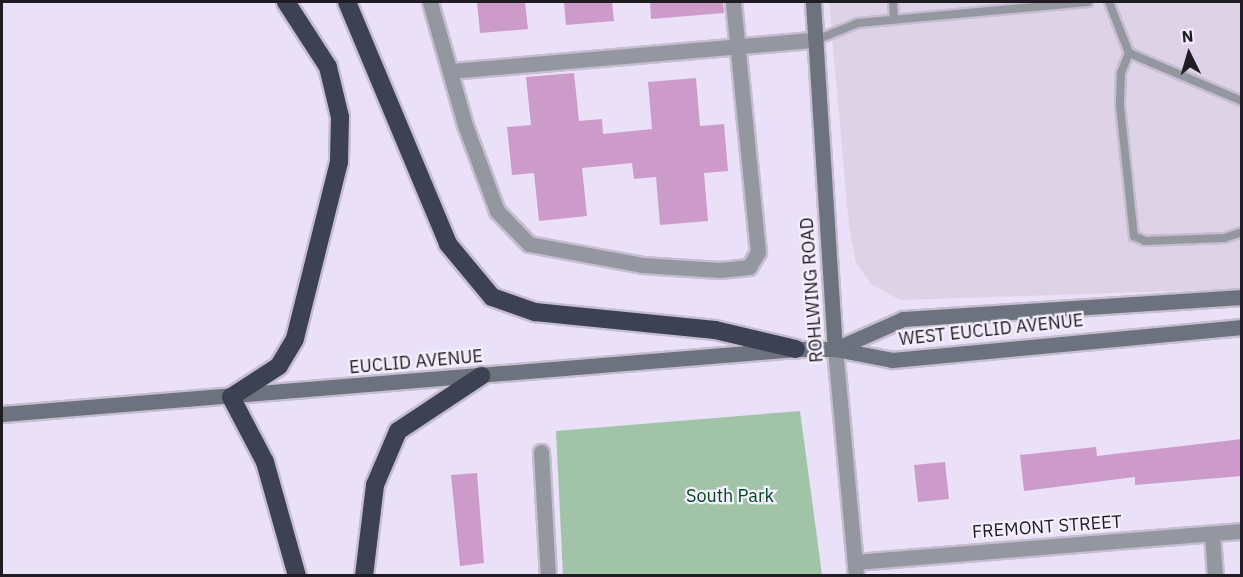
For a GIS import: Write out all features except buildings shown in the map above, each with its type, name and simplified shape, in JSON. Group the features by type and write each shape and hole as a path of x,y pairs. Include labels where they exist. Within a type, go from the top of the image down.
{"highway":[{"path":"286,2 327,67 339,117 339,162 296,339 279,366 231,397 265,462 297,576"},
{"path":"347,2 448,244 492,297 535,312 714,330 796,349"},
{"path":"364,576 375,485 398,431 481,376"}],"main road":[{"name":"ROHLWING ROAD","path":"813,2 835,349"},
{"name":"WEST EUCLID AVENUE","path":"835,349 903,319 1242,297"},
{"name":"WEST EUCLID AVENUE","path":"835,349 892,360 1242,327"},
{"name":"EUCLID AVENUE","path":"2,414 796,349 835,349"}],"street":[{"path":"430,2 497,211 529,244 642,266 720,270 749,267 758,252 733,2"},
{"path":"451,70 737,43 816,40"},
{"name":"ROHLWING ROAD","path":"835,349 855,569"},
{"path":"541,452 548,576"},
{"name":"FREMONT STREET","path":"855,569 1242,531"},
{"path":"1212,534 1215,576"}],"lane":[{"path":"893,2 894,19"},
{"path":"816,40 858,22 1088,2"},
{"path":"1109,2 1129,53 1121,73 1120,106 1134,236 1145,241 1224,238 1242,232"},
{"path":"1129,53 1242,101"}],"shaded area":[{"path":"829,2 1241,2 1241,289 900,300 871,284 856,263 849,226"}],"green space":[{"name":"South Park","path":"800,411 822,575 563,575 556,431"}]}
